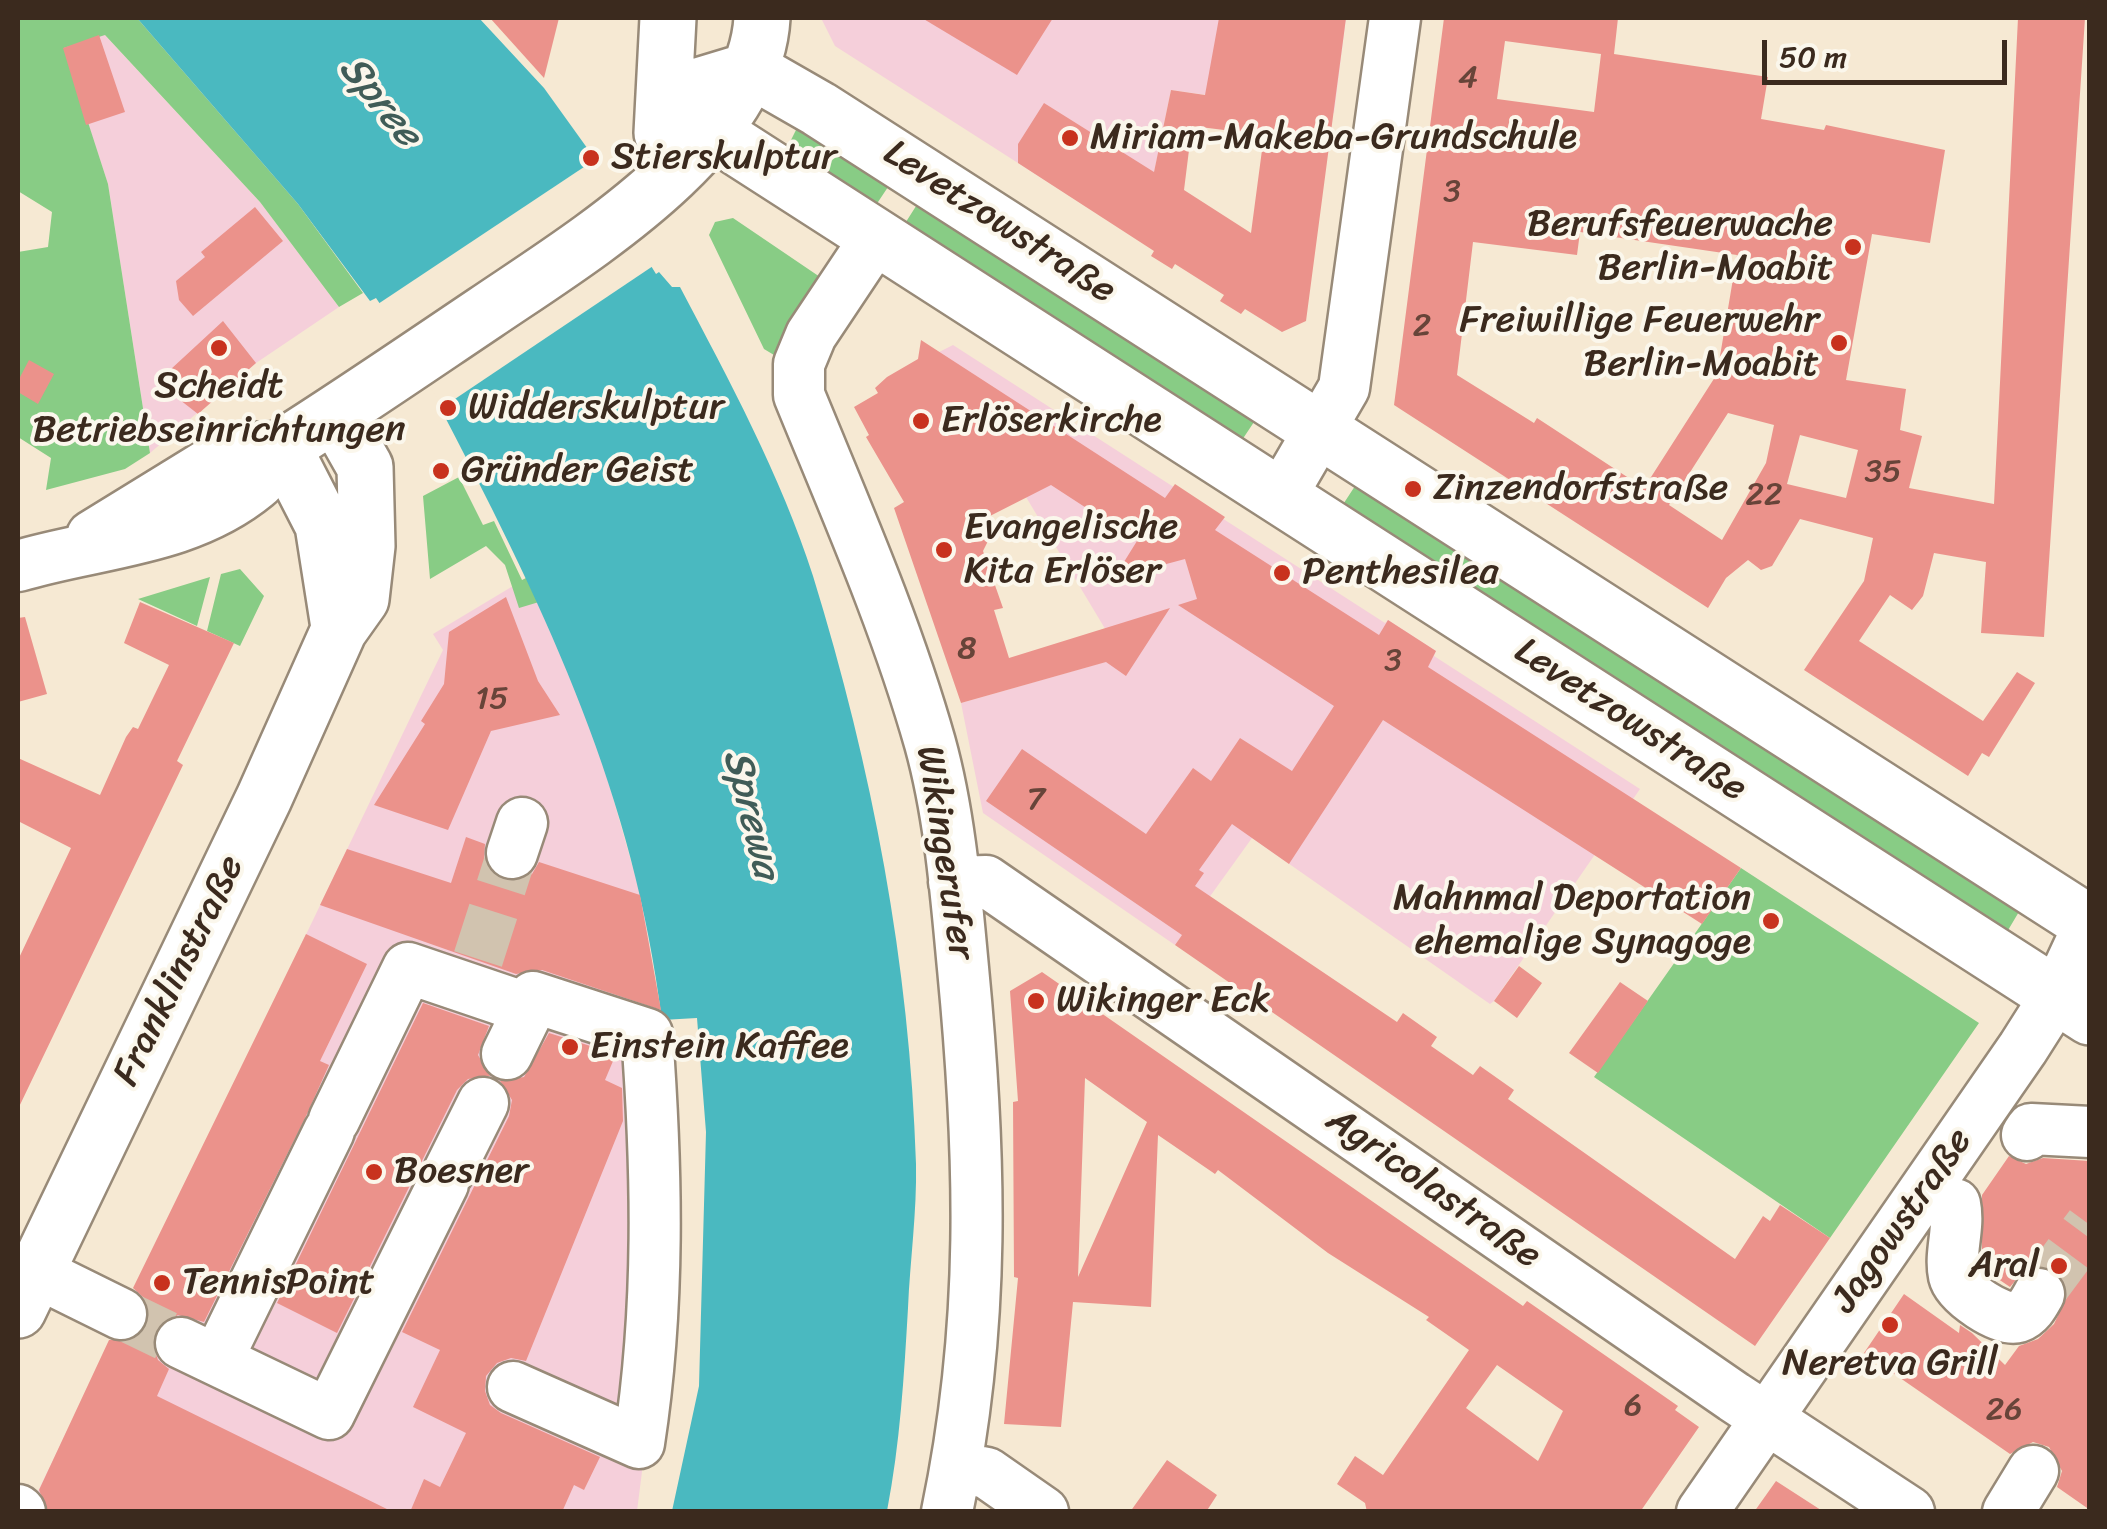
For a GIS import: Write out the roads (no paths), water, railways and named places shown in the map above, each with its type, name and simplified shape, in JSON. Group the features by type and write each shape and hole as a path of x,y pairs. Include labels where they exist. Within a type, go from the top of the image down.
{"main road":[{"path":"646,201 666,96 668,18"},
{"path":"339,630 322,525 282,447 646,201 710,130 751,70 762,18"},
{"path":"666,96 751,70"},
{"name":"Levetzowstraße","path":"751,70 918,171 2090,923"},
{"name":"Levetzowstraße","path":"666,96 710,130 2073,1007"},
{"path":"877,236 918,171"},
{"name":"Franklinstraße","path":"27,1291 264,798 339,630 361,598 365,468 335,414"}],"street":[{"path":"1281,496 1344,388 1395,18"},
{"name":"Wikingerufer","path":"877,236 812,335 800,364 799,395 896,630 931,748 954,882 979,1167 978,1296 952,1489"},
{"path":"18,566 65,552 148,540 228,504 259,483 282,447"},
{"name":"Agricolastraße","path":"954,882 986,881 1909,1512"},
{"name":"Jagowstraße","path":"1702,1512 1767,1416 1951,1200 2073,1007 2090,923"},
{"path":"483,1103 328,1414 198,1352 332,1126 408,968 474,973 529,1009"},
{"path":"507,1054 534,997 647,1034 656,1148 657,1252 640,1443 513,1388"},
{"path":"1951,1200 1954,1276 1960,1287 1999,1315 2016,1318 2031,1308 2040,1294"},
{"path":"27,1291 121,1314"},
{"path":"952,1489 987,1473 1044,1512"}],"water":[{"path":"137,18 479,18 544,88 590,152 585,158 656,274 659,272 672,287 680,287 735,393 786,502 813,576 870,794 896,941 906,1015 916,1182 901,1410 887,1511 672,1511 699,1386 706,1132 697,1018 662,1020 649,938 609,783 552,637 446,419 453,412 376,298 370,301 298,204"}],"tunnel":[{"path":"478,959 512,853"},
{"path":"2039,1294 2090,1225"},
{"path":"121,1314 181,1343"}],"place":[{"name":"Miriam-Makeba-Grundschule","path":"1070,138"},
{"name":"Stierskulptur","path":"591,158"},
{"name":"Berufsfeuerwache Berlin-Moabit","path":"1853,247"},
{"name":"Freiwillige Feuerwehr Berlin-Moabit","path":"1839,343"},
{"name":"Scheidt Betriebseinrichtungen","path":"219,348"},
{"name":"Widderskulptur","path":"448,408"},
{"name":"Erlöserkirche","path":"921,421"},
{"name":"Gründer Geist","path":"441,471"},
{"name":"Zinzendorfstraße","path":"1413,489"},
{"name":"Evangelische Kita Erlöser","path":"944,550"},
{"name":"Penthesilea","path":"1282,573"},
{"name":"Mahnmal Deportation ehemalige Synagoge","path":"1771,921"},
{"name":"Wikinger Eck","path":"1036,1001"},
{"name":"Einstein Kaffee","path":"570,1047"},
{"name":"Boesner","path":"374,1172"},
{"name":"Aral","path":"2059,1266"},
{"name":"TennisPoint","path":"162,1283"},
{"name":"Neretva Grill","path":"1890,1325"}],"water label":[{"name":"Spree","path":"379,102"},
{"name":"Sprewa","path":"750,814"}]}
